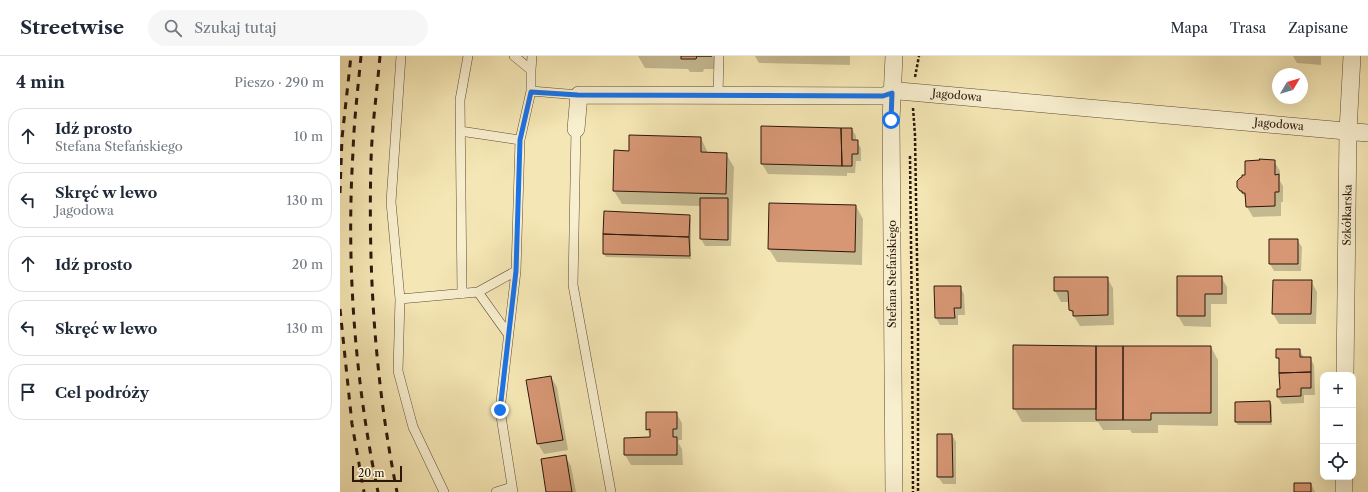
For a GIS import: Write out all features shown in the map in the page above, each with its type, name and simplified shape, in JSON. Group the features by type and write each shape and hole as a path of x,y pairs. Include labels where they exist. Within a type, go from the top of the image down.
{"street":[{"name":"Stefana Stefańskiego","path":"894,56 892,93 894,492"},
{"name":"Szkółkarska","path":"1346,372 1348,130 1352,56"},
{"name":"Jagodowa","path":"578,95 883,96 899,91 1348,130 1368,133"},
{"path":"576,129 578,95"},
{"path":"1344,480 1344,492"}],"lane":[{"path":"401,56 391,202 400,299 398,371 413,427 444,492"},
{"path":"462,294 460,100 468,56"},
{"path":"514,56 530,70"},
{"path":"496,492 512,489 500,410 516,271 520,140 531,92 530,70 532,56"},
{"path":"718,95 719,56"},
{"path":"531,92 578,95"},
{"path":"576,129 573,285 611,492"},
{"path":"460,131 520,140"},
{"path":"400,299 478,292 516,271"},
{"path":"478,292 508,334"}],"path":[{"path":"918,492 918,319 914,92 919,56"},
{"path":"910,150 913,492"}],"building":[{"path":"681,56 697,56 696,59 681,59"},
{"path":"761,126 841,128 842,166 761,164"},
{"path":"841,128 852,128 852,140 858,140 858,154 852,154 852,166 842,166"},
{"path":"629,135 701,137 701,152 727,153 726,194 613,191 614,150 629,151"},
{"path":"1259,159 1275,160 1275,175 1279,174 1279,192 1275,192 1275,206 1246,207 1245,193 1242,193 1242,191 1240,191 1237,187 1237,181 1242,177 1242,175 1245,175 1245,161 1260,160"},
{"path":"700,198 728,198 728,240 700,239"},
{"path":"769,203 856,205 855,252 768,249"},
{"path":"604,211 690,215 689,237 603,234"},
{"path":"603,234 689,237 690,256 603,254"},
{"path":"1269,239 1298,239 1298,264 1269,264"},
{"path":"1177,276 1222,276 1222,294 1205,294 1205,316 1177,316"},
{"path":"1054,277 1108,277 1108,315 1073,316 1073,311 1069,310 1068,291 1054,291"},
{"path":"1273,280 1312,280 1311,314 1272,314"},
{"path":"934,286 961,286 961,308 954,308 955,318 935,318"},
{"path":"1013,345 1096,346 1096,409 1013,409"},
{"path":"1096,346 1123,346 1123,420 1096,420"},
{"path":"1123,346 1211,346 1211,413 1151,413 1151,420 1123,420"},
{"path":"1276,349 1300,349 1300,357 1311,357 1311,372 1279,373 1279,358 1276,358"},
{"path":"1311,372 1311,388 1301,388 1301,396 1277,397 1277,389 1280,389 1279,373"},
{"path":"551,376 563,440 537,444 526,380"},
{"path":"1270,401 1271,422 1235,422 1235,402"},
{"path":"646,412 677,412 677,429 673,429 673,437 677,437 677,455 624,455 624,438 650,437 650,429 646,430"},
{"path":"937,434 952,434 953,477 937,477"},
{"path":"566,455 572,492 546,492 541,459"},
{"path":"1294,483 1311,483 1311,492 1294,492"}],"railway":[{"path":"340,193 342,138 351,56"},
{"path":"361,56 354,128 351,195 352,280 354,323 363,408 378,492"},
{"path":"380,56 373,122 371,161 370,203 372,286 378,368 383,410 397,492"},
{"path":"340,309 352,424 364,492"}],"route":[{"path":"500,410 516,271 520,140 531,92 578,95 883,96 892,93 891,120"}]}
